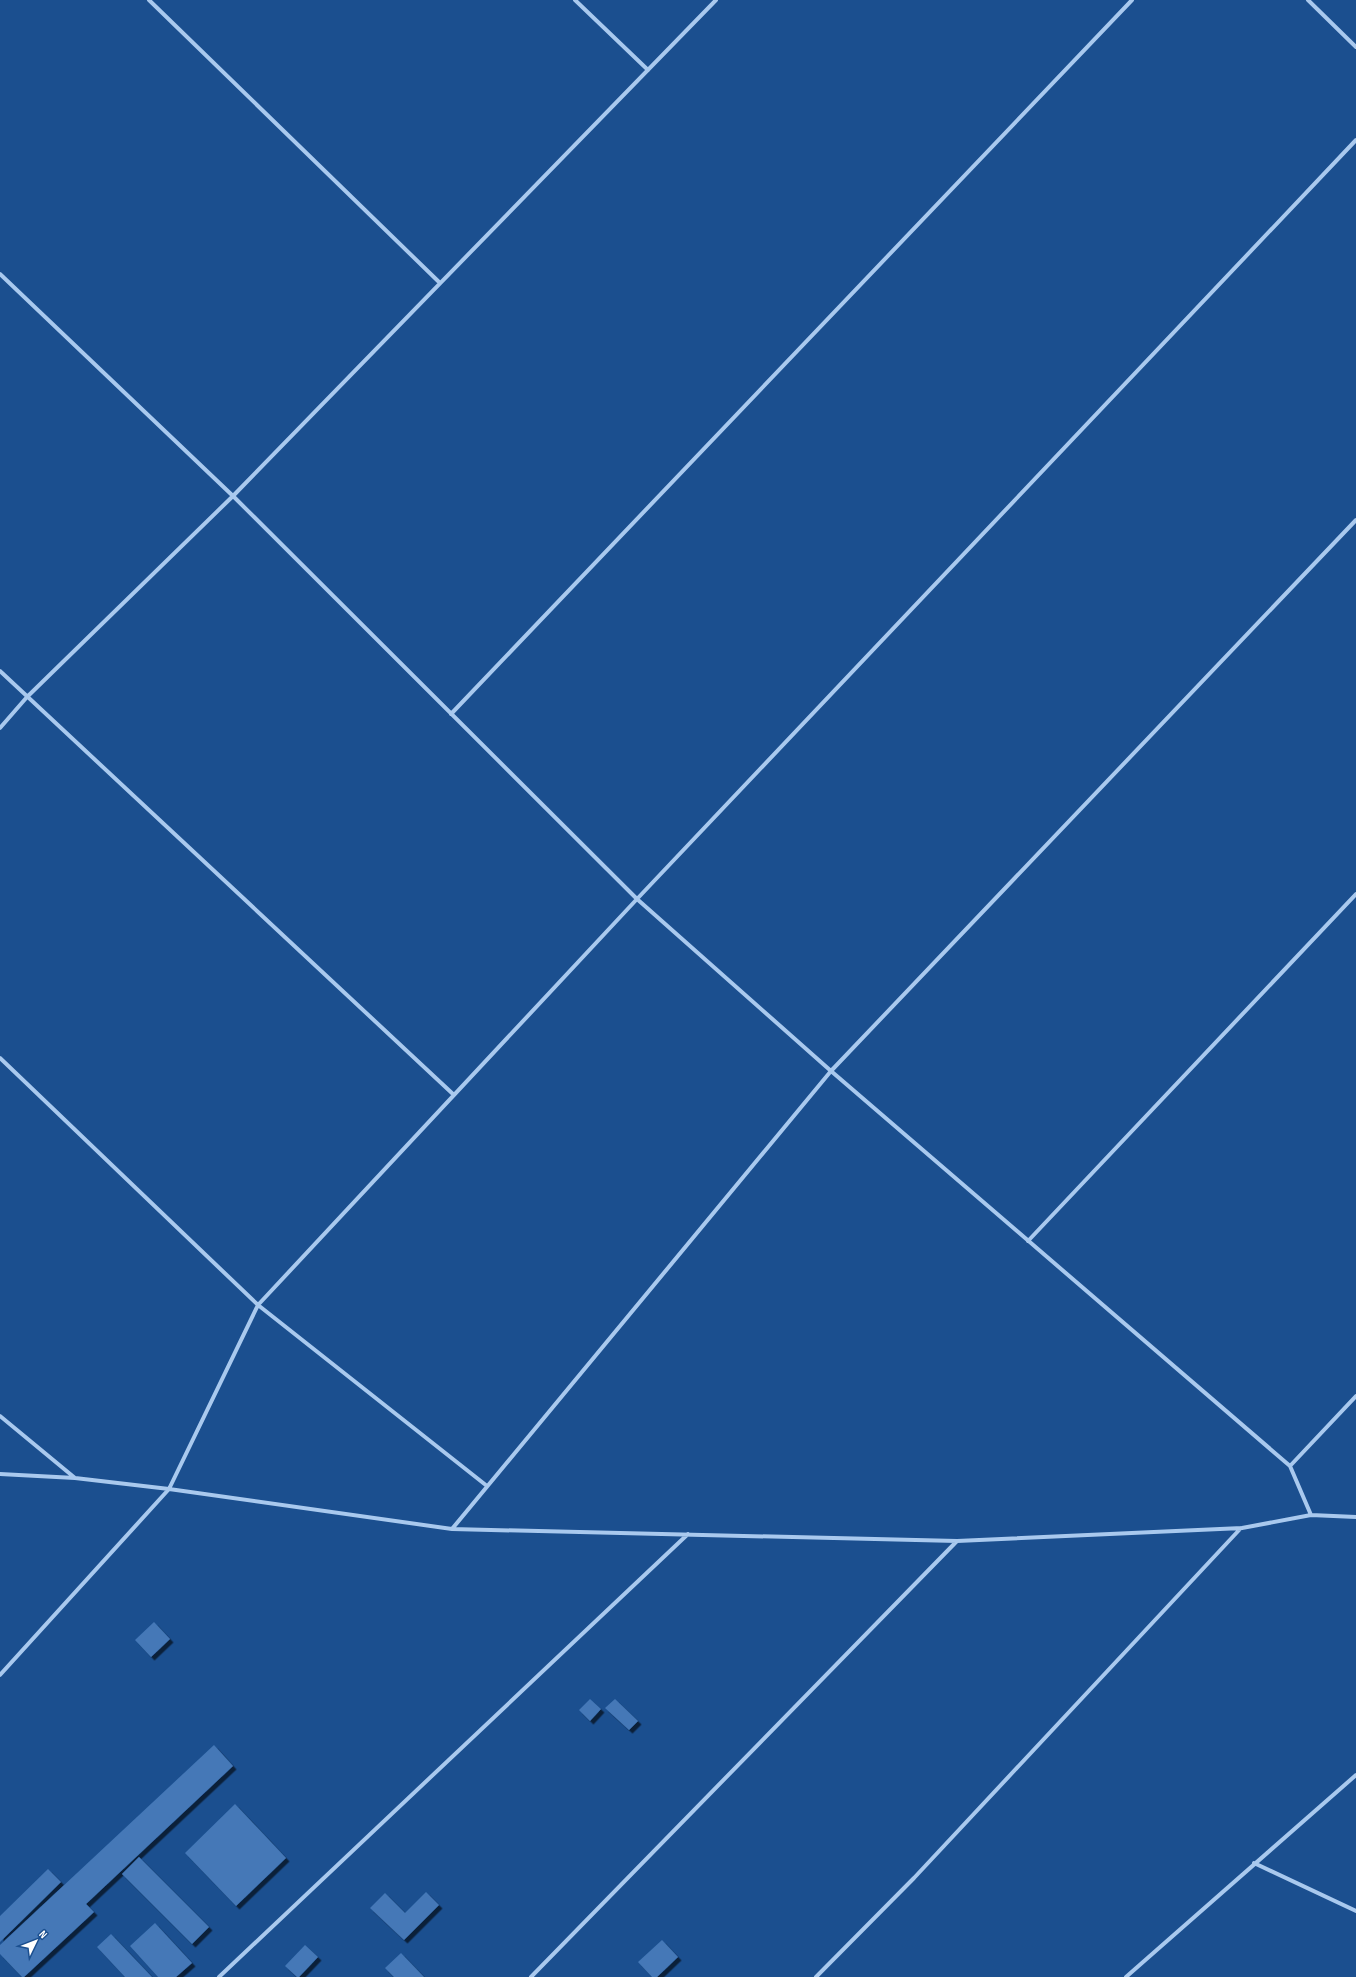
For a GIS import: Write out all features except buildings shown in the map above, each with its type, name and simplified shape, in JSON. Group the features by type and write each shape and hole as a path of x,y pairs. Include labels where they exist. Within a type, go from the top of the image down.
{"street":[{"path":"149,0 440,283"},
{"path":"575,0 648,70"},
{"path":"0,728 27,697 233,496 716,0"},
{"path":"452,714 1132,0"},
{"path":"1308,0 1356,47"},
{"path":"0,1675 169,1489 258,1305 637,899 1356,140"},
{"path":"0,274 233,496 637,899 831,1071 1290,1466 1311,1515"},
{"path":"452,1529 831,1071 1356,520"},
{"path":"0,671 454,1095"},
{"path":"1028,1241 1356,894"},
{"path":"0,1058 258,1305 487,1486"},
{"path":"1290,1466 1356,1396"},
{"path":"0,1416 75,1478"},
{"path":"0,1474 75,1478 169,1489 452,1529 957,1541 1242,1528 1311,1515 1356,1517"},
{"path":"816,1977 925,1867 1242,1528"},
{"path":"219,1977 688,1534"},
{"path":"531,1977 957,1541"},
{"path":"1126,1977 1356,1775"},
{"path":"1254,1863 1356,1911"}]}
